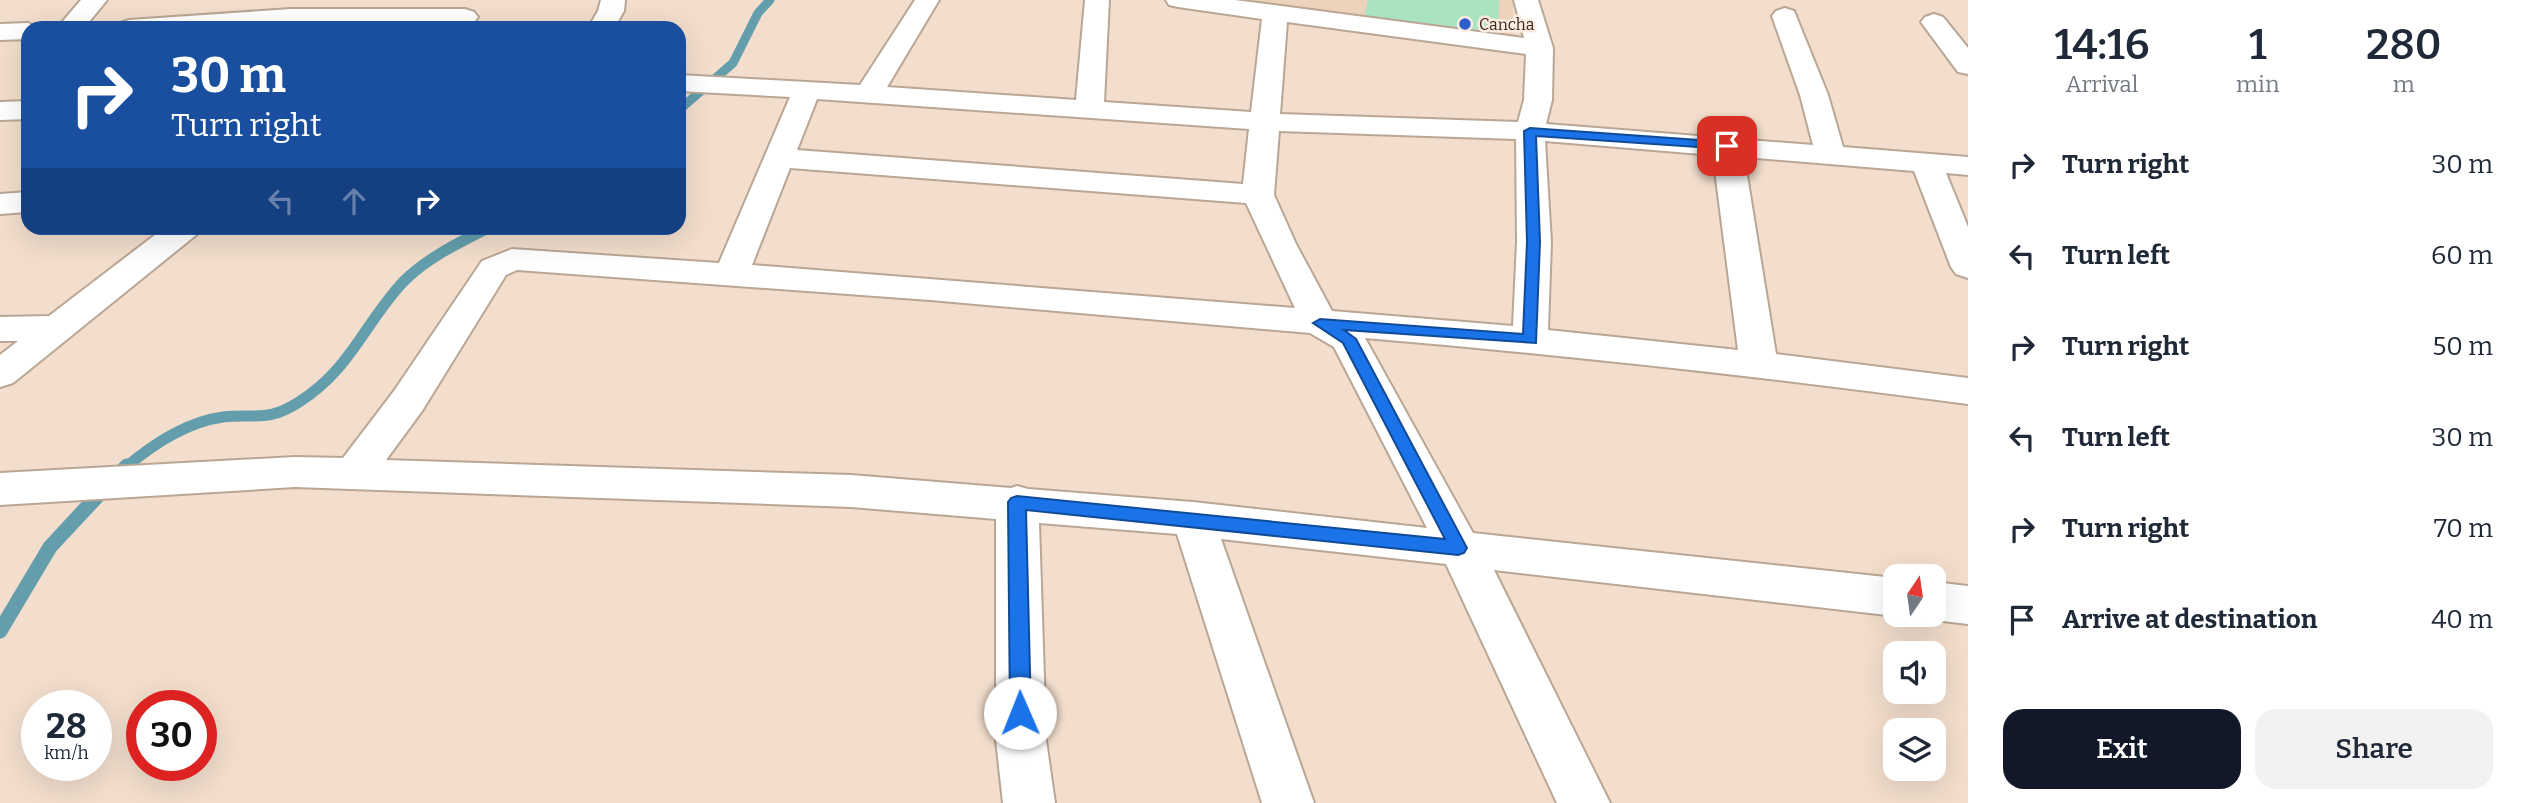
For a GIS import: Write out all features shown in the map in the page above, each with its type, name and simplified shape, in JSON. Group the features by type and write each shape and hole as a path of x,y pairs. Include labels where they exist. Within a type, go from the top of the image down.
{"street":[{"path":"76,21 95,0"},
{"path":"605,21 613,0"},
{"path":"869,94 927,0"},
{"path":"1089,110 1097,0"},
{"path":"1178,0 1540,47"},
{"path":"1526,0 1540,47 1538,100 1530,131 1534,242 1531,340"},
{"path":"1275,13 1267,122 1259,165 1258,195 1279,244 1320,323 1348,339 1498,622 1584,803"},
{"path":"242,21 468,15"},
{"path":"1785,16 1814,95 1831,156"},
{"path":"1934,22 1968,66"},
{"path":"0,32 21,31"},
{"path":"686,83 1267,122 1530,131 1968,166"},
{"path":"731,275 807,90"},
{"path":"0,111 21,110"},
{"path":"1727,146 1759,365"},
{"path":"777,158 1258,195"},
{"path":"1926,163 1968,267"},
{"path":"0,204 21,202"},
{"path":"0,374 175,235"},
{"path":"355,472 408,401 494,268 502,262 512,260 930,289 1531,340 1968,391"},
{"path":"0,329 59,328"},
{"path":"0,489 295,472 355,472 851,491 1017,502 1193,519 1883,596"},
{"path":"1017,502 1021,740 1029,803"},
{"path":"1193,519 1288,803"},
{"path":"1946,602 1968,605"}],"shaded area":[{"path":"1231,0 1513,0 1513,38"}],"green space":[{"name":"Cancha","path":"1368,0 1499,0 1498,32 1364,16"}],"waterway":[{"path":"686,104 733,63 758,13 770,0"},
{"path":"125,468 159,443 196,424 223,417 269,415 299,402 332,375 389,298 412,273 475,235"},
{"path":"117,476 125,468"},
{"path":"0,631 50,547 104,489"}],"place":[{"name":"Cancha","path":"1465,24"}],"route":[{"path":"1020,713 1017,502 1458,548 1348,339 1320,323 1531,340 1534,242 1530,131 1727,146"}]}
